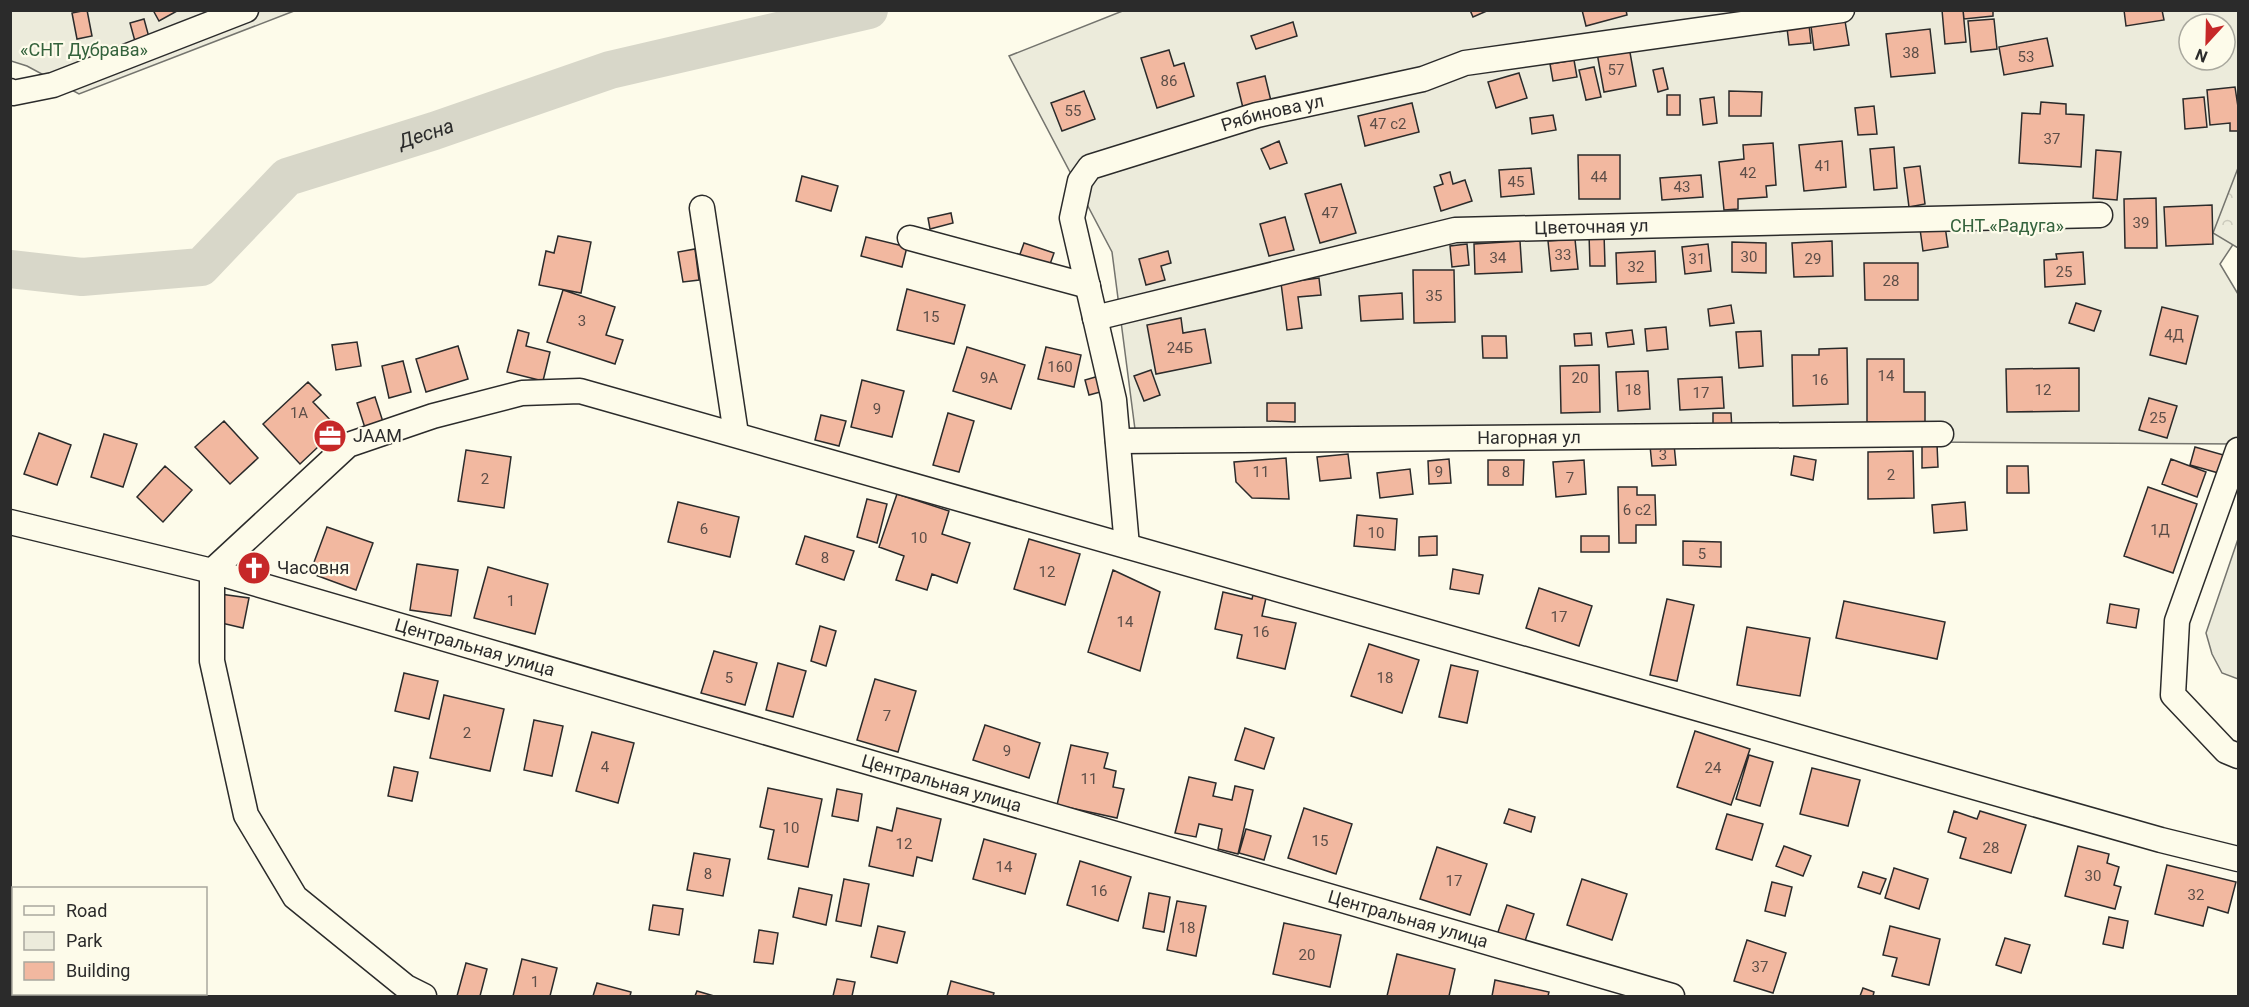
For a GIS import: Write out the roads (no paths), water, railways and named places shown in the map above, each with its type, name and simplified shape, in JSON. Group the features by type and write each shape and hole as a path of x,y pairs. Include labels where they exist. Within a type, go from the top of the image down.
{"street":[{"name":"Рябинова ул","path":"1127,546 1114,400 1072,218 1080,181 1090,167 1257,115 1423,79 1465,63 1842,10"},
{"path":"10,91 13,93 53,85 243,11"},
{"path":"702,208 736,434"},
{"name":"Цветочная ул","path":"1095,318 1455,230 2100,215"},
{"path":"910,238 1088,286"},
{"path":"424,996 406,987 295,897 246,815 212,661 212,571 348,445 433,416 522,393 580,391 2161,840 2238,859"},
{"name":"Нагорная ул","path":"1118,441 1941,434"},
{"path":"2238,450 2177,621 2173,695 2226,751 2238,756"},
{"name":"Центральная улица","path":"10,522 212,571 1672,996"}],"water":[{"path":"11,955 12,995 98,996 11,996"}],"waterway":[{"name":"Десна","path":"10,269 82,277 201,267 287,177 434,131 610,70 869,10"}],"place":[{"name":"JAAM","path":"330,436"},
{"name":"Часовня","path":"254,568"}],"park label":[{"name":"«СНТ Дубрава»","path":"84,50"},
{"name":"СНТ «Радуга»","path":"2007,226"}]}
